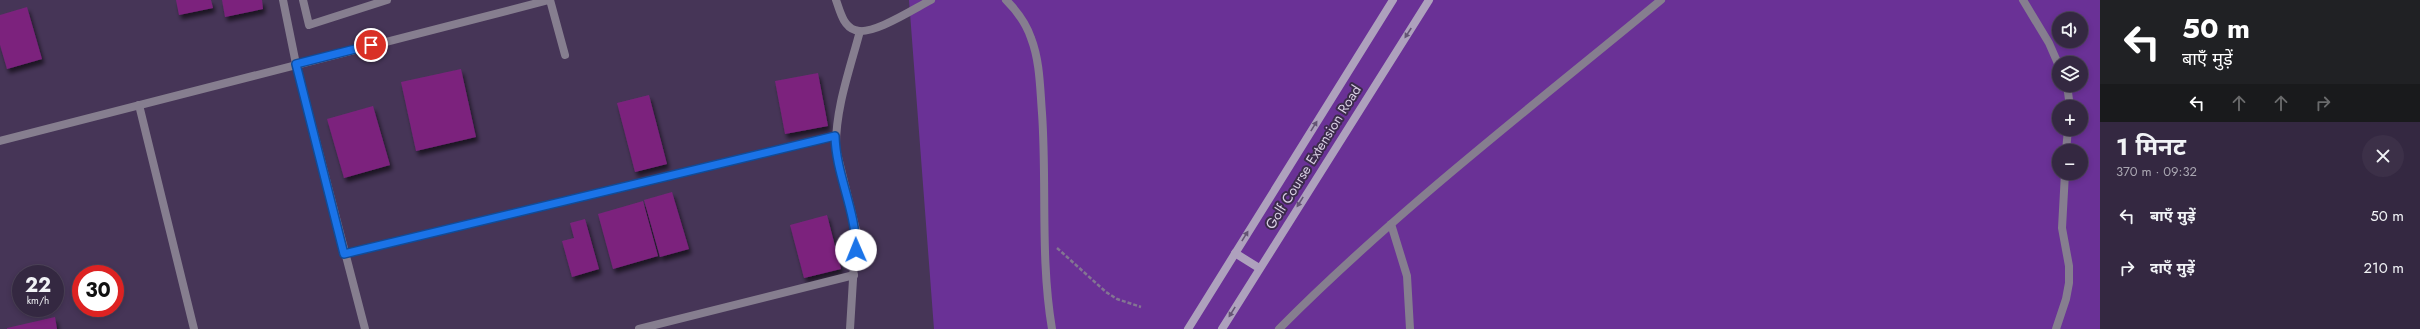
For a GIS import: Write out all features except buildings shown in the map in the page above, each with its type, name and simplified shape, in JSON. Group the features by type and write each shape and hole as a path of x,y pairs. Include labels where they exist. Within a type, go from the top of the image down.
{"main road":[{"name":"Golf Course Extension Road","path":"1188,329 1394,0"},
{"name":"Golf Course Extension Road","path":"1222,329 1428,0"},
{"path":"1235,253 1259,268"}],"street":[{"path":"283,0 296,64 364,329"},
{"path":"303,0 309,25 387,0"},
{"path":"0,141 549,0 565,55"},
{"path":"836,0 842,19 854,30 860,31 872,30 931,0"},
{"path":"1006,0 1021,17 1027,28 1038,65 1046,163 1046,290 1052,329"},
{"path":"1279,329 1320,288 1391,224 1661,0"},
{"path":"2023,0 2049,43 2055,56"},
{"path":"850,329 856,230 837,156 835,136 842,101 860,31"},
{"path":"139,105 194,329"},
{"path":"344,254 835,136"},
{"path":"2056,329 2066,299 2069,283 2069,266 2062,220 2065,180"},
{"path":"1391,224 1407,276 1410,329"},
{"path":"639,329 854,275"}],"path":[{"path":"1046,238 1106,292 1117,299 1141,307"}],"shaded area":[{"path":"909,0 2100,0 2100,329 934,329"}],"route":[{"path":"371,45 296,64 344,254 593,192 835,136 838,162 856,230 856,250"}]}
